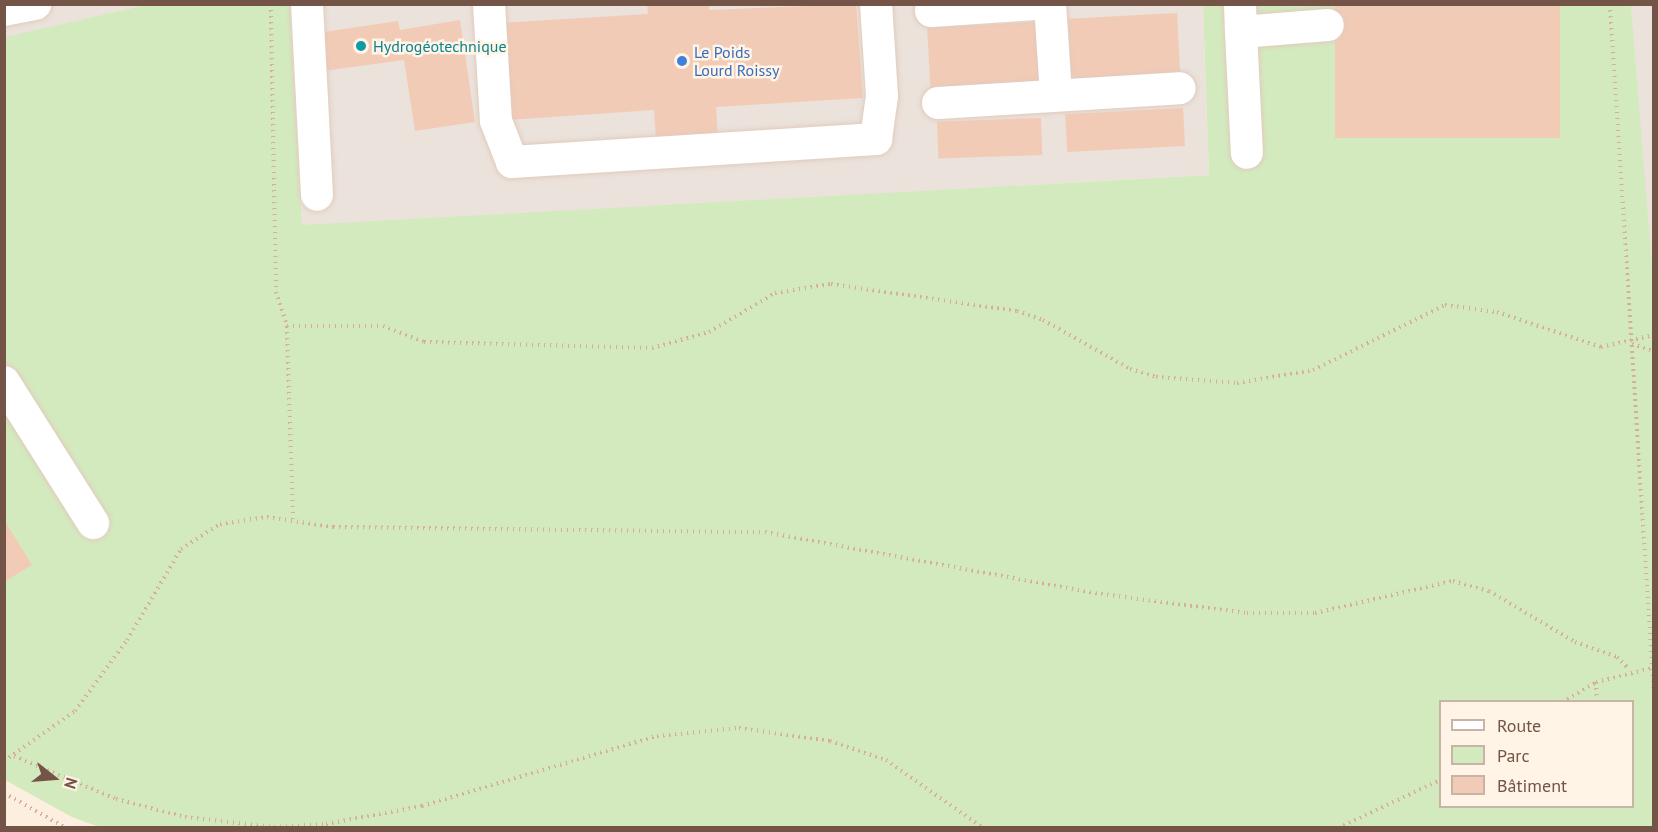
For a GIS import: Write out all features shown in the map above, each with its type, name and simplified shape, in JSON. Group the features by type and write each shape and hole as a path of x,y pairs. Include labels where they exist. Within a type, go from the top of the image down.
{"street":[{"path":"4,10 35,4"},
{"path":"307,4 317,195"},
{"path":"489,4 496,121 512,162 876,139 882,96 876,4"},
{"path":"931,11 1036,4"},
{"path":"1050,4 1056,95"},
{"path":"1247,153 1240,18 1328,25"},
{"path":"938,103 1180,88"},
{"path":"4,382 93,523"}],"path":[{"path":"271,4 276,292 287,326 293,519"},
{"path":"1610,4 1653,695"},
{"path":"287,326 382,326 424,342 652,348 709,332 775,293 831,284 1017,311 1043,320 1130,369 1187,381 1237,383 1313,370 1445,305 1497,312 1580,343 1632,344 1653,351"},
{"path":"1632,344 1653,336"},
{"path":"4,761 75,711 127,640 181,549 220,524 240,518 293,519 333,527 765,532 1101,594 1247,612 1315,613 1453,581 1489,591 1575,642 1617,657 1630,670"},
{"path":"1565,700 1596,682 1630,670 1653,668"},
{"path":"1596,682 1597,700"},
{"path":"14,756 116,799 186,817 274,827 326,825 422,806 657,736 739,728 830,741 886,760 983,828"},
{"path":"1338,828 1439,780"},
{"path":"4,793 66,828"}],"shaded area":[{"path":"5,4 145,5 5,37"},
{"path":"290,5 1203,5 1209,175 302,226"},
{"path":"1631,5 1653,5 1653,292"}],"green space":[{"path":"145,5 290,5 302,225 1209,175 1203,5 1631,5 1654,292 1653,827 102,828 72,817 5,780 4,37"}],"building":[{"name":"Le Poids Lourd Roissy","path":"647,4 709,4 709,10 856,4 863,98 716,107 718,136 656,140 654,110 507,120 501,23 648,14"},
{"path":"1335,4 1560,4 1560,138 1335,138"},
{"path":"1177,13 1180,75 1071,81 1068,19"},
{"path":"460,20 475,122 415,131 404,60 323,71 317,33 398,21 400,30"},
{"path":"1036,22 1039,83 930,89 927,28"},
{"path":"1183,108 1185,146 1067,152 1065,114"},
{"path":"1041,118 1042,155 938,159 937,122"},
{"path":"4,520 32,565 4,582"}],"place":[{"name":"Hydrogéotechnique","path":"361,46"},
{"name":"Le Poids Lourd Roissy","path":"682,61"}]}
